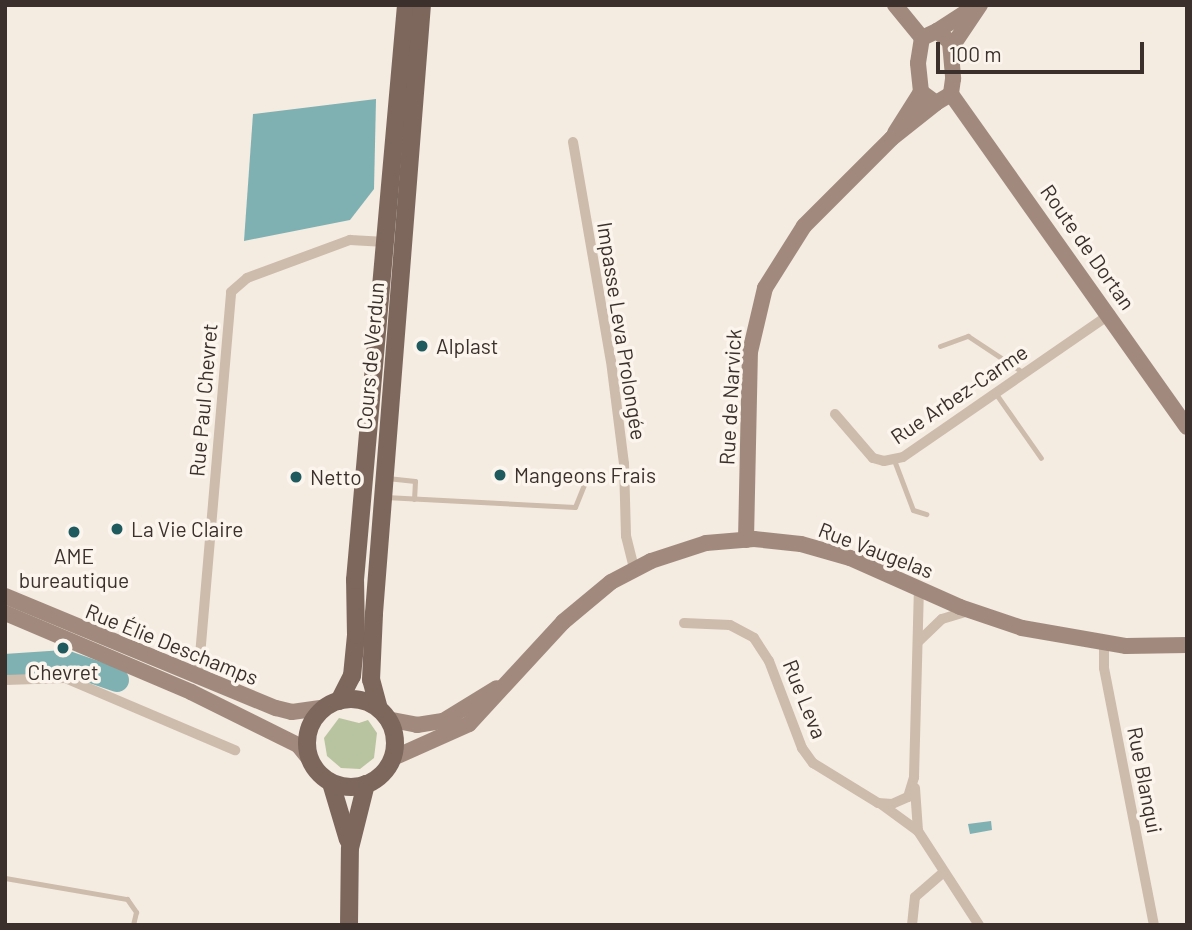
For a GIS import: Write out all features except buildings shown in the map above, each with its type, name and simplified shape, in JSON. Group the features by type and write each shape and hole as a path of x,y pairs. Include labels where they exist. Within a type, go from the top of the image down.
{"main road":[{"name":"Cours de Verdun","path":"332,704 352,676 355,580 407,5"},
{"name":"Cours de Verdun","path":"383,714 370,680 422,5"},
{"path":"894,5 922,38 918,63 922,92 936,103"},
{"path":"922,38 979,5"},
{"path":"951,48 979,5"},
{"path":"937,30 946,35 951,48 951,94"},
{"name":"Rue de Narvick","path":"892,138 922,92"},
{"name":"Rue de Narvick","path":"746,540 750,352 765,288 793,238 892,138 951,94"},
{"name":"Route de Dortan","path":"951,94 1110,314 1187,427"},
{"name":"Rue Vaugelas","path":"393,758 469,724 580,605 635,568 668,554 706,543 746,540 825,549 971,611 1022,628 1104,643 1187,645"},
{"name":"Rue Élie Deschamps","path":"5,596 198,679 292,712 332,704"},
{"name":"Rue Élie Deschamps","path":"5,613 191,692 298,744 310,760"},
{"name":"Rue Vaugelas","path":"383,714 417,726 443,721 508,680"},
{"path":"331,783 347,787 366,784 386,770 393,758 395,743 383,714 353,699 332,704 309,730 310,760 331,783 350,848"},
{"path":"349,925 350,848 366,784"}],"street":[{"name":"Impasse Leva Prolongée","path":"573,142 611,360 624,464 626,536 635,568"},
{"name":"Rue Paul Chevret","path":"198,679 231,292 247,278 350,240 386,242"},
{"name":"Rue Arbez-Carme","path":"835,414 863,450 873,458 894,460 996,394 1110,314"},
{"path":"919,589 914,777 918,831 979,925"},
{"path":"918,642 942,619 971,611"},
{"name":"Rue Leva","path":"684,623 730,625 754,638 769,661 802,748 823,769 918,831"},
{"name":"Rue Blanqui","path":"1104,643 1102,659 1154,925"},
{"path":"5,680 65,678 235,750"},
{"path":"878,803 892,804 908,797 914,777"},
{"path":"912,925 915,897 943,873"}],"lane":[{"path":"940,346 968,336 1024,373"},
{"path":"996,394 1041,458"},
{"path":"894,460 913,510 926,513"},
{"path":"382,497 575,507 588,475"},
{"path":"384,478 415,481 414,499"},
{"path":"5,878 127,899 136,912 133,925"}],"green space":[{"path":"339,718 359,723 368,720 377,733 374,758 360,769 341,768 327,756 324,738"}],"water":[{"path":"376,99 374,189 350,220 244,241 253,114"},
{"path":"991,821 992,830 970,834 968,824"}],"waterway":[{"path":"5,666 65,662 117,680"}],"place":[{"name":"Alplast","path":"422,346"},
{"name":"Mangeons Frais","path":"500,475"},
{"name":"Netto","path":"296,477"},
{"name":"La Vie Claire","path":"117,529"},
{"name":"AME bureautique","path":"74,532"},
{"name":"Chevret","path":"63,648"}]}
